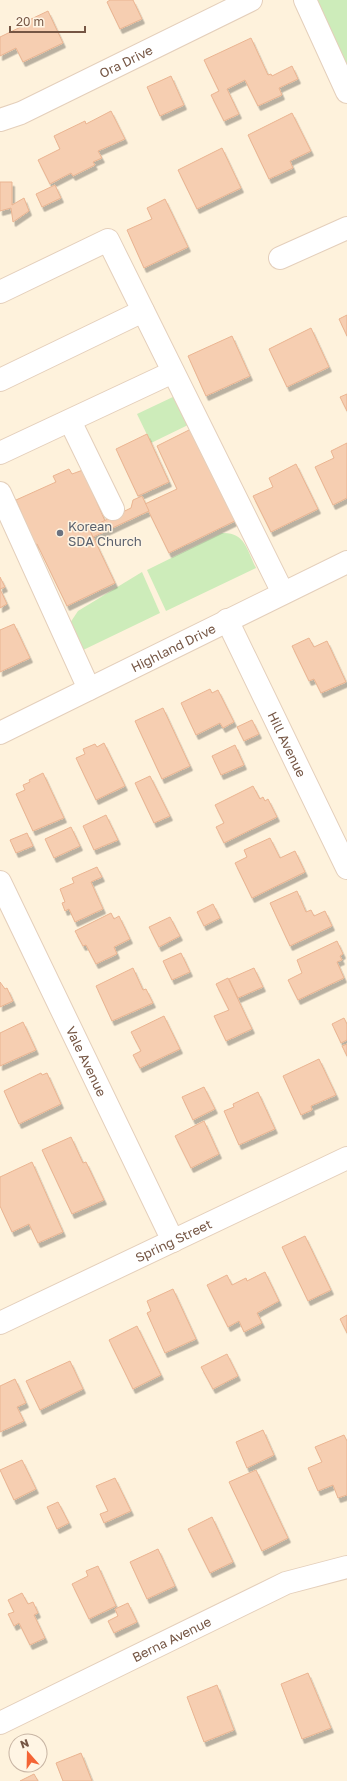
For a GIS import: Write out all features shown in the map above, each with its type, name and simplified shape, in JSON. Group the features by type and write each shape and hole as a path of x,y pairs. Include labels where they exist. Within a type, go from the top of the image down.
{"street":[{"name":"Ora Drive","path":"0,120 21,113 251,0"},
{"path":"304,0 347,92"},
{"path":"280,258 347,228"},
{"path":"0,292 108,240 283,593"},
{"path":"0,380 143,311"},
{"path":"0,454 173,372"},
{"path":"70,421 114,508"},
{"path":"0,493 89,689"},
{"name":"Highland Drive","path":"0,733 347,562"},
{"name":"Hill Avenue","path":"227,620 347,868"},
{"name":"Vale Avenue","path":"0,882 173,1241"},
{"name":"Spring Street","path":"0,1323 347,1158"},
{"name":"Berna Avenue","path":"0,1723 286,1583 347,1567"}],"green space":[{"path":"305,0 347,0 347,92"},
{"path":"175,396 188,425 151,443 137,414"},
{"path":"222,533 230,533 244,543 256,568 166,611 147,570"},
{"path":"142,572 160,613 79,652 70,623 78,611"}],"building":[{"path":"110,0 133,0 142,19 120,29 107,2"},
{"path":"48,11 63,43 23,62 16,48 0,56 0,37 29,23 27,21"},
{"path":"251,38 268,75 271,74 272,76 292,66 298,79 279,88 282,95 258,106 245,80 227,89 239,114 224,121 211,95 219,91 204,60"},
{"path":"171,76 184,105 160,116 147,87"},
{"path":"111,111 125,139 98,151 102,158 93,162 95,165 73,176 71,173 50,184 38,160 60,149 54,136 85,121 86,124"},
{"path":"292,113 311,151 290,161 293,168 269,179 248,135"},
{"path":"222,148 241,188 197,209 178,170"},
{"path":"0,182 12,182 12,205 24,198 29,211 13,222 11,208 0,211"},
{"path":"55,185 61,198 42,207 36,194"},
{"path":"165,199 188,247 144,268 127,230 152,219 147,208"},
{"path":"347,315 347,336 339,319"},
{"path":"311,328 329,367 287,387 269,349"},
{"path":"232,336 250,376 206,396 188,356"},
{"path":"347,394 347,411 340,397"},
{"path":"195,427 239,519 169,553 145,504 177,489 157,446"},
{"path":"147,434 169,482 138,496 116,449"},
{"path":"347,443 347,498 333,505 315,467 334,458 331,451"},
{"path":"296,464 318,509 271,532 253,496 273,487 269,478"},
{"name":"Korean SDA Church","path":"69,469 72,474 83,470 105,521 89,528 115,583 67,606 37,544 35,545 16,500 56,482 53,476"},
{"path":"142,496 149,511 93,537 89,528 131,508 133,500"},
{"path":"0,577 5,587 0,589"},
{"path":"0,589 7,604 0,608"},
{"path":"14,624 30,658 0,672 0,630"},
{"path":"309,638 314,647 327,641 346,682 321,693 314,679 309,681 292,646"},
{"path":"210,689 212,693 218,690 234,722 223,728 220,723 196,735 181,703"},
{"path":"163,708 190,766 162,779 135,721"},
{"path":"252,720 259,734 244,741 237,727"},
{"path":"104,743 125,786 96,800 76,758 85,754 83,749 95,744 97,747"},
{"path":"235,745 244,765 221,775 212,756"},
{"path":"43,773 64,818 33,831 16,794 25,790 23,785 30,782 29,780"},
{"path":"150,776 170,816 154,823 135,783"},
{"path":"253,786 260,799 263,797 265,801 268,799 277,817 224,843 216,827 224,823 215,805"},
{"path":"106,815 118,840 94,850 83,826"},
{"path":"71,827 80,846 54,858 45,839"},
{"path":"27,833 33,846 16,853 10,840"},
{"path":"270,838 280,858 295,851 305,872 252,898 235,863 247,857 244,850"},
{"path":"97,867 102,877 91,882 103,909 75,922 69,909 65,911 62,903 65,902 60,889 74,883 72,878"},
{"path":"297,891 306,912 311,910 314,916 325,911 332,926 290,946 270,903"},
{"path":"213,904 220,918 204,926 197,912"},
{"path":"111,913 114,919 119,916 130,939 114,947 117,954 96,964 86,945 83,946 75,931"},
{"path":"170,917 180,936 159,947 149,927"},
{"path":"337,941 343,954 340,956 342,960 337,962 344,978 298,1000 288,980 302,973 297,960"},
{"path":"181,953 190,972 172,980 163,961"},
{"path":"133,968 143,990 146,989 153,1003 112,1021 96,986"},
{"path":"254,968 263,987 238,998 229,979"},
{"path":"228,978 252,1029 226,1041 214,1016 229,1010 216,984"},
{"path":"0,982 5,989 7,988 13,1001 0,1007"},
{"path":"164,1016 180,1049 140,1068 133,1055 141,1051 131,1032"},
{"path":"344,1018 347,1024 347,1040 341,1043 332,1024"},
{"path":"23,1022 36,1050 0,1066 0,1033"},
{"path":"347,1044 347,1056 342,1046"},
{"path":"319,1059 336,1095 311,1106 312,1110 301,1115 283,1076"},
{"path":"41,1073 42,1075 47,1073 61,1104 19,1124 4,1091"},
{"path":"204,1087 215,1109 193,1120 182,1097"},
{"path":"258,1092 275,1129 239,1145 224,1111 234,1107 233,1104"},
{"path":"204,1121 219,1154 191,1168 175,1136"},
{"path":"71,1137 83,1163 86,1162 104,1200 72,1214 42,1150"},
{"path":"32,1162 63,1232 38,1243 29,1224 12,1232 0,1206 0,1177"},
{"path":"305,1236 331,1290 308,1301 282,1247"},
{"path":"265,1272 279,1301 257,1313 262,1323 244,1332 239,1321 228,1327 207,1285 227,1275 232,1285 246,1278 247,1281"},
{"path":"173,1289 196,1339 165,1353 147,1313 151,1311 147,1301"},
{"path":"347,1315 347,1333 340,1319"},
{"path":"137,1326 161,1375 133,1389 109,1340"},
{"path":"227,1354 238,1376 213,1389 201,1367"},
{"path":"70,1361 83,1389 40,1410 26,1381"},
{"path":"15,1379 26,1403 17,1407 24,1421 0,1432 0,1386"},
{"path":"263,1430 274,1455 247,1468 236,1442"},
{"path":"344,1435 347,1441 347,1495 338,1498 333,1485 318,1491 308,1468 322,1462 315,1447"},
{"path":"22,1460 36,1489 14,1500 0,1470"},
{"path":"256,1470 288,1538 262,1551 229,1482"},
{"path":"115,1478 131,1511 104,1523 100,1514 108,1511 96,1486"},
{"path":"58,1502 69,1523 57,1529 47,1507"},
{"path":"212,1517 233,1562 210,1573 188,1529"},
{"path":"158,1549 175,1586 147,1599 130,1562"},
{"path":"98,1566 116,1606 89,1619 72,1584 88,1576 86,1571"},
{"path":"22,1593 28,1604 33,1602 38,1613 34,1615 45,1638 30,1645 19,1623 14,1626 8,1614 14,1612 8,1600"},
{"path":"128,1603 137,1622 114,1633 108,1621 118,1616 115,1609"},
{"path":"308,1673 331,1728 302,1739 281,1684"},
{"path":"217,1685 234,1730 204,1742 187,1697"},
{"path":"81,1753 92,1781 63,1781 56,1763"},
{"path":"34,1774 38,1781 20,1781"}],"place":[{"name":"Korean SDA Church","path":"60,533"}]}
